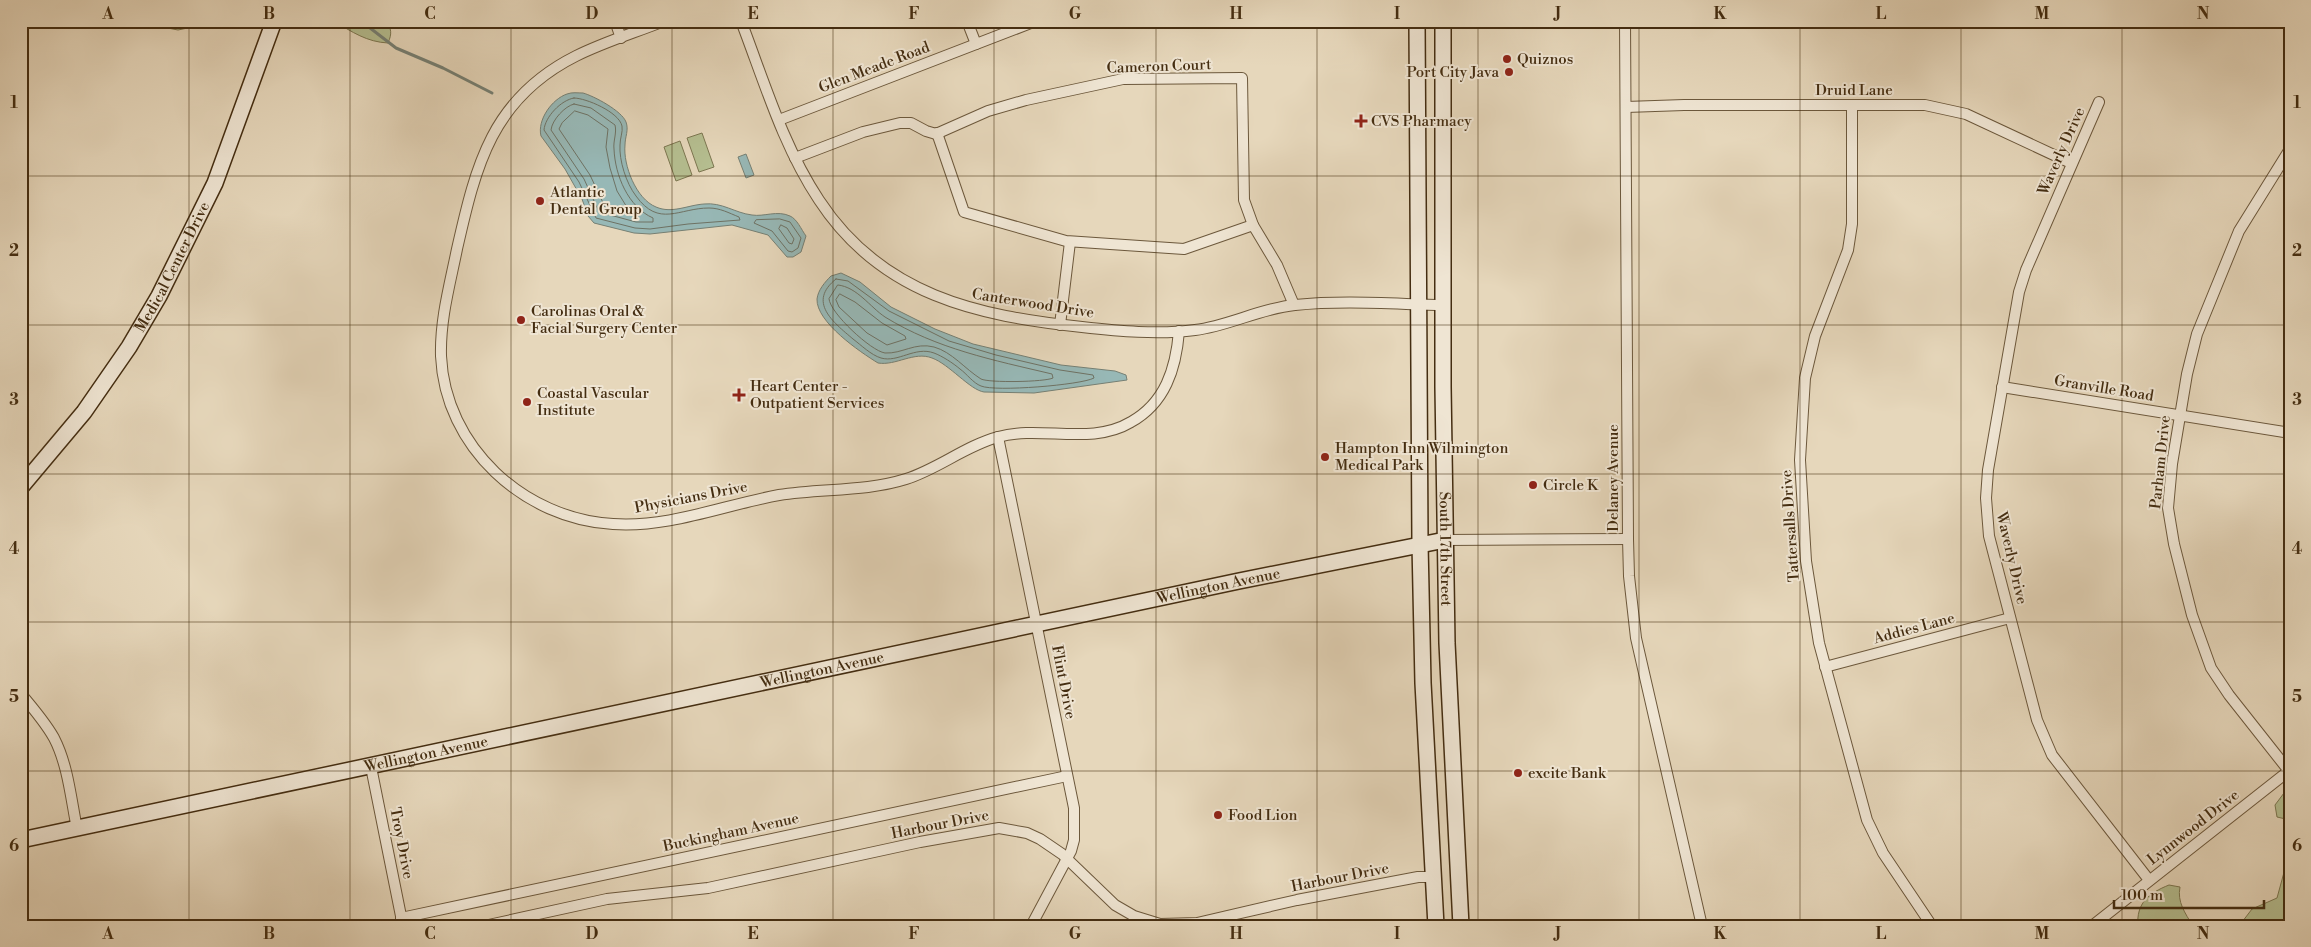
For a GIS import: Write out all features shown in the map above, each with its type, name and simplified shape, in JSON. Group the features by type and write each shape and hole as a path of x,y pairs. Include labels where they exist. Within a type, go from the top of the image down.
{"street":[{"name":"Medical Center Drive","path":"21,486 48,457 84,412 129,347 159,296 215,183 274,21"},
{"path":"615,21 621,38 664,21"},
{"name":"Canterwood Drive","path":"741,21 795,158 820,202 836,223 864,252 903,280 959,306 1060,325 1118,330 1179,331 1222,325 1294,305 1443,305"},
{"path":"967,21 976,44"},
{"name":"Glen Meade Road","path":"780,120 1036,21"},
{"name":"South 17th Street","path":"1417,21 1420,544 1423,683 1436,926"},
{"name":"South 17th Street","path":"1443,21 1445,540 1447,643 1460,926"},
{"name":"Delaney Avenue","path":"1625,21 1628,539 1630,584 1636,638 1702,926"},
{"name":"Physicians Drive","path":"621,38 573,58 529,88 505,115 493,135 472,185 444,308 441,360 450,401 460,428 474,449 495,473 535,502 559,513 591,522 614,525 636,524 666,520 781,495 856,488 893,482 925,471 971,447 998,437 1029,433 1094,433 1109,431 1132,422 1152,406 1167,384 1174,367 1179,331"},
{"name":"Cameron Court","path":"937,133 988,112 1026,100 1122,79 1242,78 1244,200 1253,225 1277,265 1294,305"},
{"name":"Waverly Drive","path":"2099,102 2071,163 2026,270 2019,292 1988,470 1986,516 1989,536 2037,720 2052,756 2149,880"},
{"name":"Tattersalls Drive","path":"1852,105 1852,224 1842,270 1809,355 1805,378 1800,460 1806,561 1819,643 1867,820 1883,853 1932,926"},
{"name":"Druid Lane","path":"1626,107 1925,105 1966,114 2071,163"},
{"path":"795,158 863,132 900,123 911,123 926,131 937,133 964,212 1070,242 1184,249 1253,225"},
{"name":"Parham Drive","path":"2289,770 2218,680 2211,668 2192,615 2174,544 2168,508 2171,473 2191,358 2209,302 2247,215 2290,149"},
{"path":"1060,325 1070,242"},
{"name":"Granville Road","path":"2002,387 2290,433"},
{"name":"Flint Drive","path":"998,437 1038,624 1068,776 1075,825 1074,840 1067,859 1031,926"},
{"name":"Wellington Avenue","path":"21,840 1420,544 1445,540 1628,539"},
{"name":"Addies Lane","path":"1825,667 2010,618"},
{"path":"21,694 46,724 55,740 63,763 77,829"},
{"name":"Troy Drive","path":"371,767 402,922"},
{"name":"Lynnwood Drive","path":"2092,926 2289,770"},
{"name":"Buckingham Avenue","path":"402,922 1068,776"},
{"name":"Harbour Drive","path":"484,926 607,899 708,888 920,842 999,828 1034,836 1067,859 1115,905 1134,916 1170,925 1197,923 1297,900 1418,877 1434,877"}],"green space":[{"path":"131,21 221,21 178,30"},
{"path":"334,21 385,21 391,34 388,43 380,42 353,33"},
{"path":"702,133 714,167 699,172 687,138"},
{"path":"680,141 692,175 676,181 664,147"},
{"path":"2290,785 2290,820 2277,817 2275,805"},
{"path":"2290,864 2290,926 2239,926 2252,909 2277,898 2286,865"},
{"path":"2169,885 2180,887 2181,903 2193,926 2138,926 2139,911 2145,900 2150,895"}],"water":[{"path":"569,93 583,93 607,104 619,113 626,122 626,162 637,189 649,203 668,210 711,204 752,215 785,214 795,219 806,236 801,252 793,257 787,257 768,235 732,225 650,234 634,233 594,223 588,216 582,199 565,169 541,136 540,130 547,111 556,100"},
{"path":"746,154 754,175 746,178 738,157"},
{"path":"841,273 860,282 891,307 935,329 973,344 1061,365 1115,371 1126,375 1127,380 1034,393 984,392 972,387 939,361 925,356 878,363 840,336 819,308 817,299 822,286 831,276"}],"waterway":[{"path":"361,21 396,48 443,68 492,93"}],"place":[{"name":"Quiznos","path":"1507,59"},
{"name":"Port City Java","path":"1509,72"},
{"name":"CVS Pharmacy","path":"1361,121"},
{"name":"Atlantic Dental Group","path":"540,201"},
{"name":"Carolinas Oral & Facial Surgery Center","path":"521,320"},
{"name":"Heart Center - Outpatient Services","path":"739,395"},
{"name":"Coastal Vascular Institute","path":"527,402"},
{"name":"Hampton Inn Wilmington Medical Park","path":"1325,457"},
{"name":"Circle K","path":"1533,485"},
{"name":"excite Bank","path":"1518,773"},
{"name":"Food Lion","path":"1218,815"}]}
